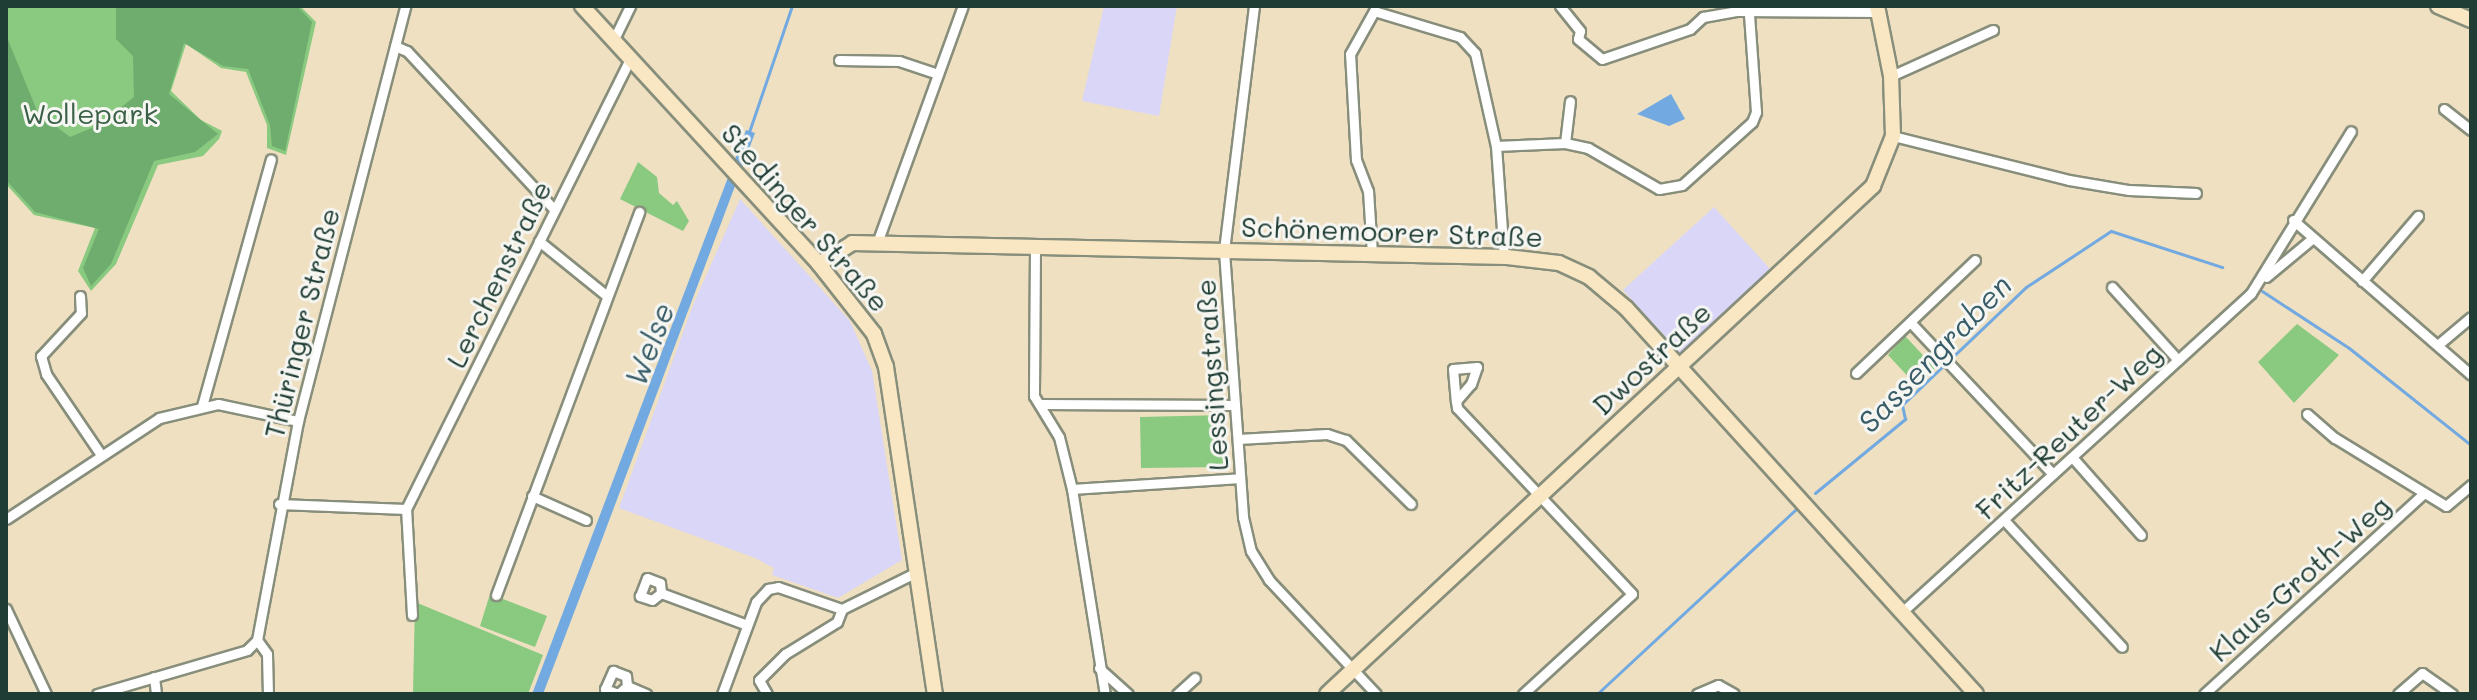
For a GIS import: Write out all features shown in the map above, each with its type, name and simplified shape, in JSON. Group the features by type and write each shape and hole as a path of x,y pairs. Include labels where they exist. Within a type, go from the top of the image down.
{"street":[{"name":"Thüringer Straße","path":"257,640 264,623 279,504 298,421 405,6"},
{"name":"Stedinger Straße","path":"582,6 819,264 863,316 882,351 935,694"},
{"path":"613,41 630,6"},
{"path":"877,243 963,6"},
{"name":"Lessingstraße","path":"1254,6 1224,251 1240,478 1251,551 1269,580 1376,694"},
{"path":"1560,6 1580,31 1578,39 1602,59 1690,29 1703,17 1877,9"},
{"path":"2438,6 2471,20"},
{"name":"Dwostraße","path":"1327,694 1857,205 1883,166 1893,136 1891,76 1877,9"},
{"path":"1372,254 1368,191 1356,160 1350,54 1374,11 1468,43 1479,64 1496,146 1504,257"},
{"path":"1496,146 1565,143 1588,148 1659,189 1682,185 1752,122 1756,112 1749,14"},
{"path":"1891,76 1993,30"},
{"path":"395,46 407,51 554,209"},
{"name":"Lerchenstraße","path":"412,615 406,509 630,59"},
{"path":"839,60 899,61 938,74"},
{"path":"1565,143 1570,101"},
{"path":"2444,109 2471,130"},
{"path":"2260,281 2293,220 2351,131"},
{"path":"1893,136 2069,180 2143,192 2196,193"},
{"path":"202,406 271,159"},
{"path":"496,595 639,212"},
{"path":"2362,281 2418,216"},
{"path":"2293,220 2362,281 2440,343 2471,375"},
{"path":"2260,281 2313,238"},
{"path":"539,241 607,296"},
{"name":"Schönemoorer Straße","path":"819,264 844,245 877,243 1504,257 1559,263 1589,277 1617,298 1976,694"},
{"path":"1035,248 1034,396 1059,437 1072,489 1105,694"},
{"path":"1856,373 1975,260"},
{"name":"Fritz-Reuter-Weg","path":"1903,611 2260,281"},
{"path":"2112,287 2178,360"},
{"path":"80,296 81,313 41,356 46,374 101,455"},
{"path":"2440,343 2471,317"},
{"path":"1911,323 2053,474"},
{"path":"1456,401 1540,497 1632,594 1523,694"},
{"path":"1040,404 1235,405"},
{"path":"6,519 25,511 101,455 159,418 202,406 260,410 298,421"},
{"path":"2307,414 2423,494 2446,506 2471,485"},
{"path":"1238,439 1327,434 1346,440 1411,504"},
{"path":"2072,457 2141,535"},
{"path":"1072,489 1240,478"},
{"name":"Klaus-Groth-Weg","path":"2204,694 2423,494"},
{"path":"532,496 586,520"},
{"path":"279,504 406,509"},
{"path":"2004,520 2122,647"},
{"path":"767,694 759,680 785,654 837,622 842,609 917,572"},
{"path":"722,694 756,602 778,587 842,609"},
{"path":"661,593 747,625"},
{"path":"6,609 46,694"},
{"path":"97,694 247,650 257,640 267,654 268,694"},
{"path":"1099,668 1122,692"},
{"path":"2398,694 2422,673 2452,694"},
{"path":"154,677 156,694"},
{"path":"1177,694 1195,678"},
{"path":"1697,694 1718,685 1734,694"},
{"path":"627,686 646,694"}],"shaded area":[{"path":"1104,6 1177,6 1159,116 1082,101"},
{"path":"740,199 850,321 872,371 902,560 838,598 772,575 774,568 755,558 619,508 693,305"},
{"path":"1714,207 1771,270 1680,353 1623,290"}],"green space":[{"name":"Wollepark","path":"6,6 300,6 316,22 286,155 267,148 267,125 246,72 221,68 186,44 171,91 201,120 222,131 219,139 203,156 158,165 116,264 91,291 78,271 95,228 34,215 6,184"},
{"name":"Wollepark","path":"116,6 297,6 312,22 285,151 272,146 270,125 248,69 223,66 184,43 169,94 218,134 195,152 154,161 111,264 91,286 83,268 99,229 35,212 6,180 6,35 38,113 70,137 99,125 134,97 133,56 116,39"},
{"path":"638,162 657,177 659,193 673,205 677,201 689,221 683,231 620,199"},
{"path":"2297,324 2339,355 2294,403 2258,362"},
{"path":"1905,336 1935,368 1916,385 1888,355"},
{"path":"1225,415 1225,467 1141,468 1140,417"},
{"path":"490,594 547,616 535,647 480,626"},
{"path":"415,602 543,655 528,694 413,694"}],"water":[{"path":"1671,94 1685,119 1669,126 1637,114"},
{"path":"746,130 755,133 604,534 543,694 532,694"}],"waterway":[{"name":"Welse","path":"749,132 792,6"},
{"name":"Sassengraben","path":"1815,493 1905,419 1902,405 2026,287 2111,231 2222,267"},
{"name":"Sassengraben","path":"2262,291 2349,348 2471,445"},
{"name":"Sassengraben","path":"1597,694 1797,508"}]}
